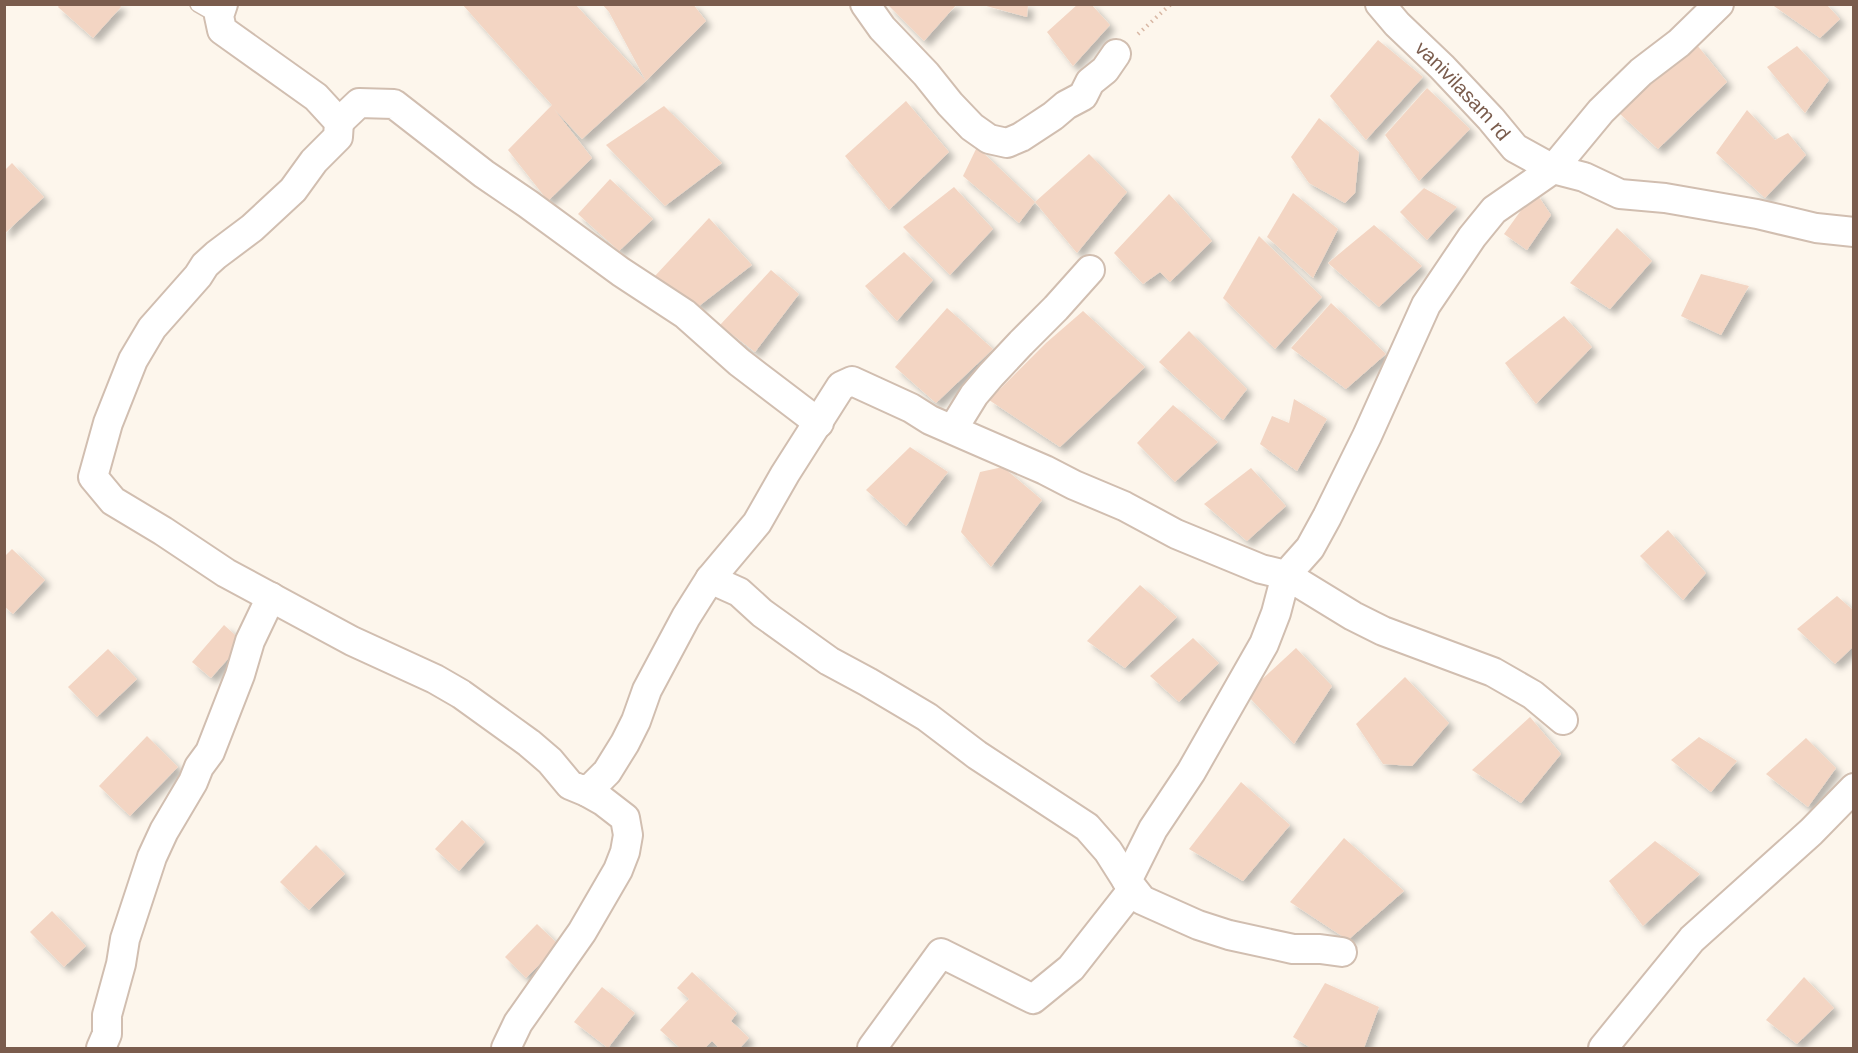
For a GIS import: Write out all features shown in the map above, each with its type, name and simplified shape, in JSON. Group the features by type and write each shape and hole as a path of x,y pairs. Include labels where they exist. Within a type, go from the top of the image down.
{"street":[{"path":"865,4 882,28 972,127 989,139 1006,143 1021,137 1066,105 1083,96 1090,82 1105,70 1116,54"},
{"name":"vanivilasam rd","path":"1380,4 1491,119 1515,148 1553,169 1584,177 1620,194 1665,198 1757,214 1816,228 1854,232"},
{"path":"872,1048 941,953 1033,999 1071,968 1130,885 1153,829 1191,772 1264,644 1276,613 1286,575 1310,548 1327,517 1367,436 1426,305 1472,237 1494,210 1553,169 1601,111 1641,72 1678,43 1719,4"},
{"path":"213,8 222,30 315,97 339,122"},
{"path":"506,1048 518,1023 594,913 618,870 628,835 625,818 603,801 570,784 550,761 529,743 461,694 352,641 226,573 163,531 112,501 93,477 108,423 133,360 152,328 205,265 252,228 293,190 314,161 338,138 339,122 359,103 394,104 484,174 621,272 685,314 739,362 819,423"},
{"path":"953,429 974,395 991,375 1090,270"},
{"path":"587,792 607,772 625,743 648,690 686,617 710,579 757,523 841,386 852,381 911,408 930,420 1124,506 1176,534 1261,569 1286,575 1353,616 1383,631 1493,672 1533,695 1563,720"},
{"path":"710,579 739,592 762,613 829,661 927,717 976,755 1087,827 1108,851 1142,900 1198,925 1229,935 1293,948 1342,952"},
{"path":"101,1048 107,1034 107,1015 121,964 125,939 152,857 164,831 193,782 199,766 210,752 240,675 250,641 271,597"},
{"path":"1603,1048 1692,939 1811,832 1854,788"}],"path":[{"path":"1116,54 1171,4"}],"building":[{"path":"60,4 119,4 121,7 93,38 58,7"},
{"path":"462,4 575,4 646,81 582,139 554,109 592,158 548,201 508,150 552,105"},
{"path":"602,4 693,4 706,21 646,81 609,12"},
{"path":"887,4 957,4 924,41"},
{"path":"979,4 1028,4 1027,17"},
{"path":"1078,4 1091,4 1110,25 1073,66 1047,32"},
{"path":"1771,4 1826,4 1840,19 1820,38"},
{"path":"1378,40 1423,77 1366,140 1330,96"},
{"path":"1697,45 1727,82 1658,149 1618,112"},
{"path":"1797,46 1829,80 1805,113 1767,67"},
{"path":"1427,88 1470,129 1419,181 1385,135"},
{"path":"906,101 949,152 889,210 845,156"},
{"path":"664,106 722,163 665,206 606,145"},
{"path":"1747,110 1775,140 1788,133 1806,155 1765,198 1716,153"},
{"path":"1319,118 1359,152 1355,193 1345,203 1309,183 1291,157"},
{"path":"977,147 1035,202 1019,223 963,176"},
{"path":"1089,154 1127,192 1077,253 1035,202"},
{"path":"12,163 44,197 4,234 4,171"},
{"path":"610,179 653,219 619,251 578,214"},
{"path":"954,187 993,229 950,275 903,227"},
{"path":"1424,188 1457,207 1427,240 1400,212"},
{"path":"1535,191 1551,215 1527,250 1504,234"},
{"path":"1293,193 1338,229 1313,278 1267,237"},
{"path":"1169,194 1212,241 1170,282 1160,272 1143,284 1114,253"},
{"path":"709,218 752,265 699,306 654,277"},
{"path":"1374,225 1422,266 1379,307 1328,263"},
{"path":"1617,228 1652,261 1610,309 1570,283"},
{"path":"1259,236 1322,297 1275,349 1223,298"},
{"path":"904,252 933,280 897,321 865,286"},
{"path":"771,270 799,294 755,352 720,325"},
{"path":"1701,274 1749,286 1721,335 1681,316"},
{"path":"1331,303 1386,354 1346,389 1291,348"},
{"path":"947,308 993,349 936,403 895,367"},
{"path":"1083,311 1145,367 1060,447 989,400 1046,343"},
{"path":"1564,316 1592,347 1536,404 1505,363"},
{"path":"1189,331 1247,389 1223,420 1159,362"},
{"path":"1294,399 1327,419 1297,471 1260,444 1272,416 1289,423"},
{"path":"1173,405 1218,442 1175,482 1137,443"},
{"path":"910,447 948,472 906,526 866,490"},
{"path":"1003,467 1042,500 991,567 961,532 980,472"},
{"path":"1251,468 1286,506 1247,541 1204,504"},
{"path":"1668,530 1706,573 1683,600 1640,556"},
{"path":"12,549 45,580 13,614 4,606 4,557"},
{"path":"1140,585 1177,617 1125,668 1087,641"},
{"path":"1837,596 1854,611 1854,646 1835,664 1797,629"},
{"path":"224,625 243,642 211,678 192,662"},
{"path":"1193,638 1219,663 1179,702 1150,676"},
{"path":"1296,648 1332,686 1294,744 1246,694"},
{"path":"108,649 137,679 97,717 68,687"},
{"path":"1405,677 1449,723 1412,766 1383,764 1356,724"},
{"path":"1530,717 1561,754 1521,803 1472,770"},
{"path":"147,736 178,767 130,816 99,786"},
{"path":"1699,737 1737,761 1711,792 1671,760"},
{"path":"1806,738 1836,768 1808,807 1766,774"},
{"path":"1241,782 1290,825 1243,881 1189,849"},
{"path":"462,820 485,842 459,871 435,849"},
{"path":"1344,838 1404,891 1348,940 1290,902"},
{"path":"1655,841 1700,874 1643,926 1609,881"},
{"path":"316,845 345,874 309,910 280,882"},
{"path":"52,911 86,946 64,967 30,932"},
{"path":"537,924 559,945 526,978 505,957"},
{"path":"692,972 737,1013 731,1021 749,1038 740,1048 719,1048 712,1041 705,1048 680,1048 660,1030 689,999 677,988"},
{"path":"1804,977 1834,1008 1797,1044 1766,1020"},
{"path":"1325,983 1379,1007 1364,1048 1311,1048 1293,1037"},
{"path":"602,987 635,1013 608,1048 574,1022"}]}
